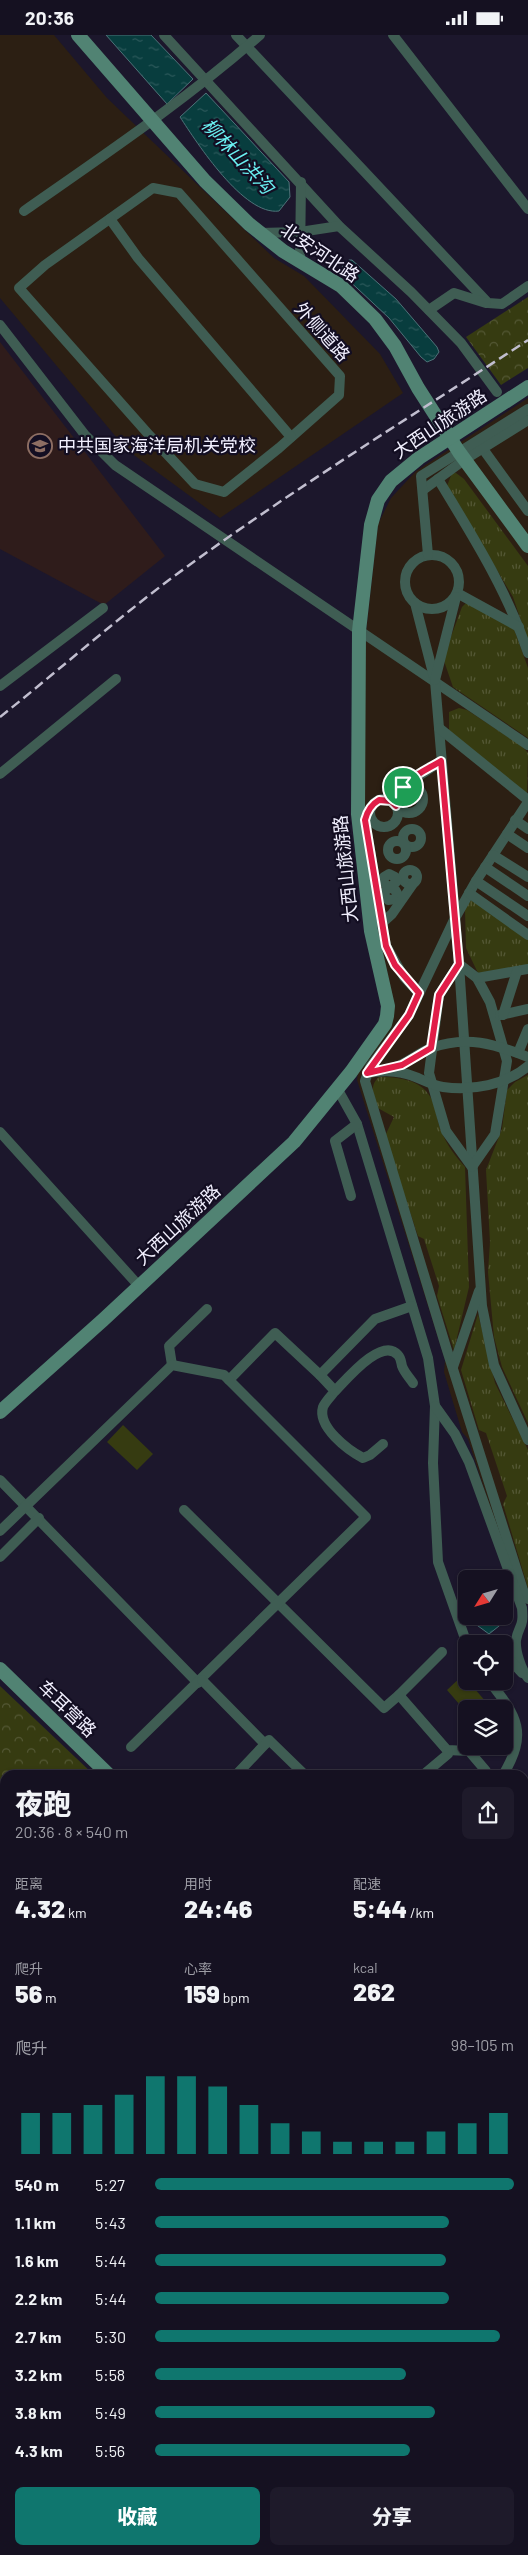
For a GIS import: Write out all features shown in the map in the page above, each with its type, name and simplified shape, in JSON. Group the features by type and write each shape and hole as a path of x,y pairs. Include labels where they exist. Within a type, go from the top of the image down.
{"street":[{"name":"北安河北路","path":"78,35 205,181 259,233 300,261 342,286 375,319 395,346 418,388 462,456 528,546"},
{"path":"164,35 301,182 339,226 429,310 460,343 497,392"},
{"path":"236,35 488,303"},
{"path":"24,211 206,80 260,35"},
{"path":"393,35 528,209"},
{"path":"300,261 301,182"},
{"name":"外侧道路","path":"153,188 179,193 340,376 339,395 224,491 195,484 143,429 19,288 45,265 110,219 153,188"},
{"path":"110,219 138,258 291,437"},
{"path":"259,233 300,232 339,226"},
{"path":"429,310 454,293 488,303 502,304 528,286"},
{"path":"0,325 85,435 115,465 528,745"},
{"name":"大西山旅游路","path":"0,1412 294,1142 338,1090 385,1024 388,1006 371,931 358,814 359,631 371,525 378,500 391,481 419,458 528,387"},
{"path":"507,406 516,417"},
{"path":"423,490 438,479 462,456 528,409"},
{"path":"428,555 421,476 462,456 483,449 528,420"},
{"path":"483,449 528,511"},
{"path":"438,479 494,573 519,627 528,653"},
{"path":"435,681 460,579 452,563 437,555 428,555 412,563 407,571 406,588 415,603 435,681 459,964 482,1306 494,1365 528,1440"},
{"path":"456,594 519,627"},
{"path":"415,603 433,609 442,608 456,594"},
{"path":"0,686 103,608"},
{"path":"0,774 116,679"},
{"path":"439,728 528,801 469,893 454,920 409,1015 367,1073 365,1081 523,1590 528,1599"},
{"path":"371,808 370,815 374,823 386,827 397,819 396,793 441,761"},
{"path":"403,787 416,787 422,794 423,803 413,813 404,812 391,801 383,799 376,802 365,820 373,865 384,901 382,923 386,946 390,957 419,993"},
{"path":"516,821 528,829"},
{"path":"507,834 528,848"},
{"path":"373,865 396,860 405,856 407,850 404,844 394,841 388,847 389,855 396,860"},
{"path":"493,855 528,877"},
{"path":"485,867 528,896"},
{"path":"382,923 392,914 415,881"},
{"path":"476,881 528,916"},
{"path":"384,901 396,899 398,895 395,889 391,887"},
{"path":"469,893 528,935"},
{"path":"459,964 477,978 499,1016 506,1061 494,1134 472,1167"},
{"path":"459,964 439,995 429,1073 446,1131 472,1167"},
{"path":"477,978 528,969"},
{"path":"499,1016 516,971"},
{"path":"499,1016 528,1009"},
{"path":"367,1073 384,1071 402,1065 431,1048 464,1042 489,1043 523,1055 528,1029"},
{"path":"384,1071 403,1073 442,1087 467,1088 502,1081 516,1076 528,1066"},
{"path":"338,1090 357,1124 428,1357 435,1406 433,1463 438,1562 464,1635"},
{"path":"351,1196 335,1141 357,1124"},
{"path":"0,1132 139,1286"},
{"path":"453,1367 481,1285"},
{"path":"320,1375 375,1319 412,1306"},
{"path":"172,1365 169,1345 207,1309"},
{"path":"229,1380 275,1333 335,1391"},
{"path":"383,1444 370,1455 363,1458 346,1448 324,1422 322,1416 323,1406 335,1391 370,1357 381,1351 391,1350 398,1354 402,1367 413,1383"},
{"path":"131,1747 200,1682 366,1517 224,1375 172,1365"},
{"path":"0,1531 172,1365"},
{"path":"435,1406 455,1434 469,1463 525,1611 523,1623 516,1640 520,1661 527,1678"},
{"path":"0,1480 200,1682 265,1744"},
{"path":"184,1510 384,1708 442,1652"},
{"path":"0,1557 39,1519"},
{"path":"513,1663 527,1678"},
{"name":"车耳营路","path":"0,1669 104,1770"},
{"path":"497,1690 522,1722 524,1743 514,1764 508,1770"},
{"path":"399,1695 447,1750 448,1754 429,1770"},
{"path":"241,1770 269,1740 300,1770"},
{"path":"447,1750 469,1751 482,1770"}],"shaded area":[{"path":"0,35 54,35 107,98 274,258 304,276 380,354 403,393 220,518 127,450 0,298"},
{"name":"中共国家海洋局机关党校","path":"0,342 165,556 104,605 0,549"},
{"path":"528,398 528,1605 523,1600 502,1545 468,1439 462,1432 444,1372 445,1360 357,1080 358,1073 393,1010 387,970 383,967 362,820 364,651 378,524 391,498 416,471"}],"green space":[{"path":"528,297 528,368 501,385 466,337"},
{"path":"452,473 456,473 464,479 528,566 528,641 513,597 447,486"},
{"path":"466,603 514,629 528,668 528,738 453,687 443,658 462,607"},
{"path":"459,708 467,710 522,746 528,753 527,794 449,730 449,712"},
{"path":"471,900 528,939 528,965 478,973 466,948 465,909"},
{"path":"528,1075 528,1423 502,1367 494,1337 488,1272 490,1242 486,1170 502,1129 507,1090 515,1082"},
{"path":"379,1077 408,1080 427,1092 433,1102 443,1136 465,1167 469,1287 454,1350 437,1296 439,1286 424,1239 418,1236 385,1136 394,1117 376,1107 373,1087"},
{"path":"478,1314 495,1383 528,1450 528,1588 503,1504 507,1496 486,1433 479,1430 461,1370"},
{"path":"123,1425 153,1454 137,1470 107,1442"},
{"path":"458,1680 458,1690 476,1690 484,1700 458,1700 458,1703 447,1690"},
{"path":"0,1686 89,1770 0,1770"}],"water":[{"path":"106,35 151,35 193,79 167,104"},
{"name":"柳林山洪沟","path":"206,93 289,182 290,197 279,211 265,209 251,202 237,190 223,176 180,117"},
{"path":"352,260 396,299 437,347 439,352 434,359 427,362 421,357 389,318 342,274 343,264"},
{"path":"477,1625 500,1625 489,1634"}],"railway":[{"path":"0,717 164,584 230,536 528,340"}],"place":[{"name":"中共国家海洋局机关党校","path":"40,446"}],"route":[{"path":"441,761 459,964 446,981 439,995 431,1048 402,1065 384,1071 367,1073 409,1015 419,993 395,965 386,946 365,820 373,804 379,800 387,799 396,806 396,793 403,787 441,761"}]}
